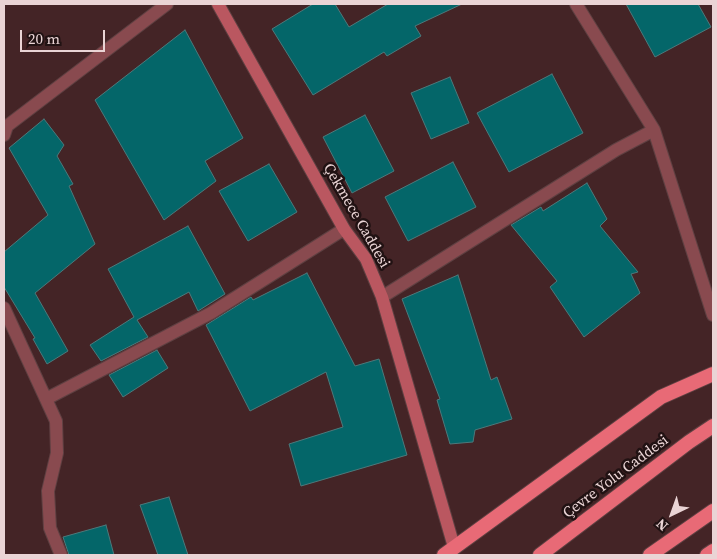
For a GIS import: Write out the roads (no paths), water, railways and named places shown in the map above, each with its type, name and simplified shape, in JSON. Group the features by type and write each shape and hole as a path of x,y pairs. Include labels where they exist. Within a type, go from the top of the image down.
{"highway":[{"path":"449,551 661,397 713,374"},
{"name":"Çevre Yolu Caddesi","path":"540,555 713,426"},
{"path":"650,555 713,511"},
{"path":"707,555 713,551"}],"main road":[{"name":"Çekmece Caddesi","path":"218,4 344,229 366,258 382,297 449,551"}],"street":[{"path":"5,127 167,4"},
{"path":"576,4 654,130 713,315"},
{"path":"382,297 616,150 654,130"},
{"path":"46,400 211,313 344,229"},
{"path":"4,308 56,421 57,453 48,492 50,528 61,555"}]}
